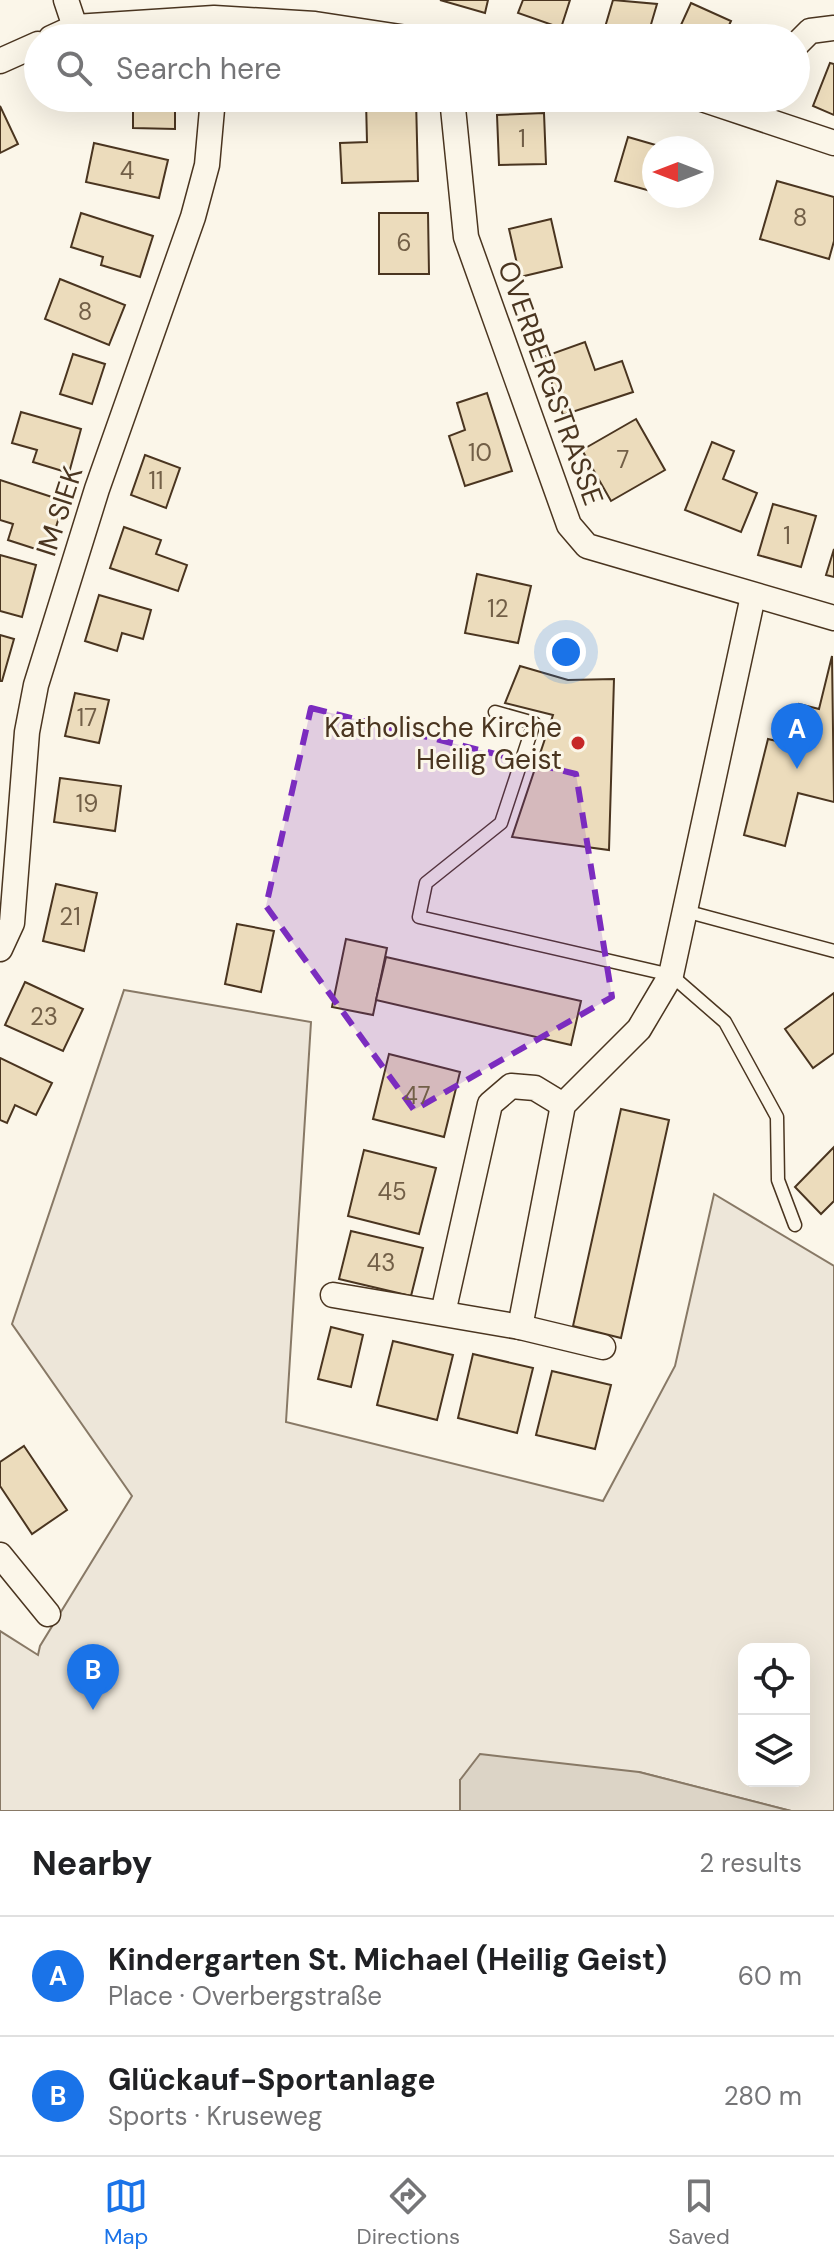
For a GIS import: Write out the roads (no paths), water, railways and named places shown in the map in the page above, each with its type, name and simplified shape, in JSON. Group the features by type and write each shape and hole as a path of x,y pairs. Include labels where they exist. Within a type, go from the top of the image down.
{"street":[{"path":"66,0 74,24"},
{"path":"810,31 834,28"},
{"path":"0,61 24,50"},
{"name":"IM SIEK","path":"0,949 12,923 9,850 36,685 97,489 193,217 207,165 212,112"},
{"name":"OVERBERGSTRASSE","path":"453,112 466,237 569,525 587,546 834,618"},
{"path":"771,112 834,143"},
{"path":"520,1327 563,1105 639,1029 671,975 753,596"},
{"path":"443,1313 490,1104 511,1086 535,1088 563,1105"},
{"path":"333,1295 520,1327 603,1347"},
{"path":"0,1555 48,1614"}],"lane":[{"path":"495,712 534,723 501,823 426,883 419,917 671,975 725,1022 777,1117 778,1180 795,1225"},
{"path":"685,911 834,951"}],"place":[{"name":"Katholische Kirche Heilig Geist","path":"578,743"},
{"name":"Kindergarten St. Michael (Heilig Geist)","path":"797,769"},
{"name":"Glückauf-Sportanlage","path":"93,1710"}]}
